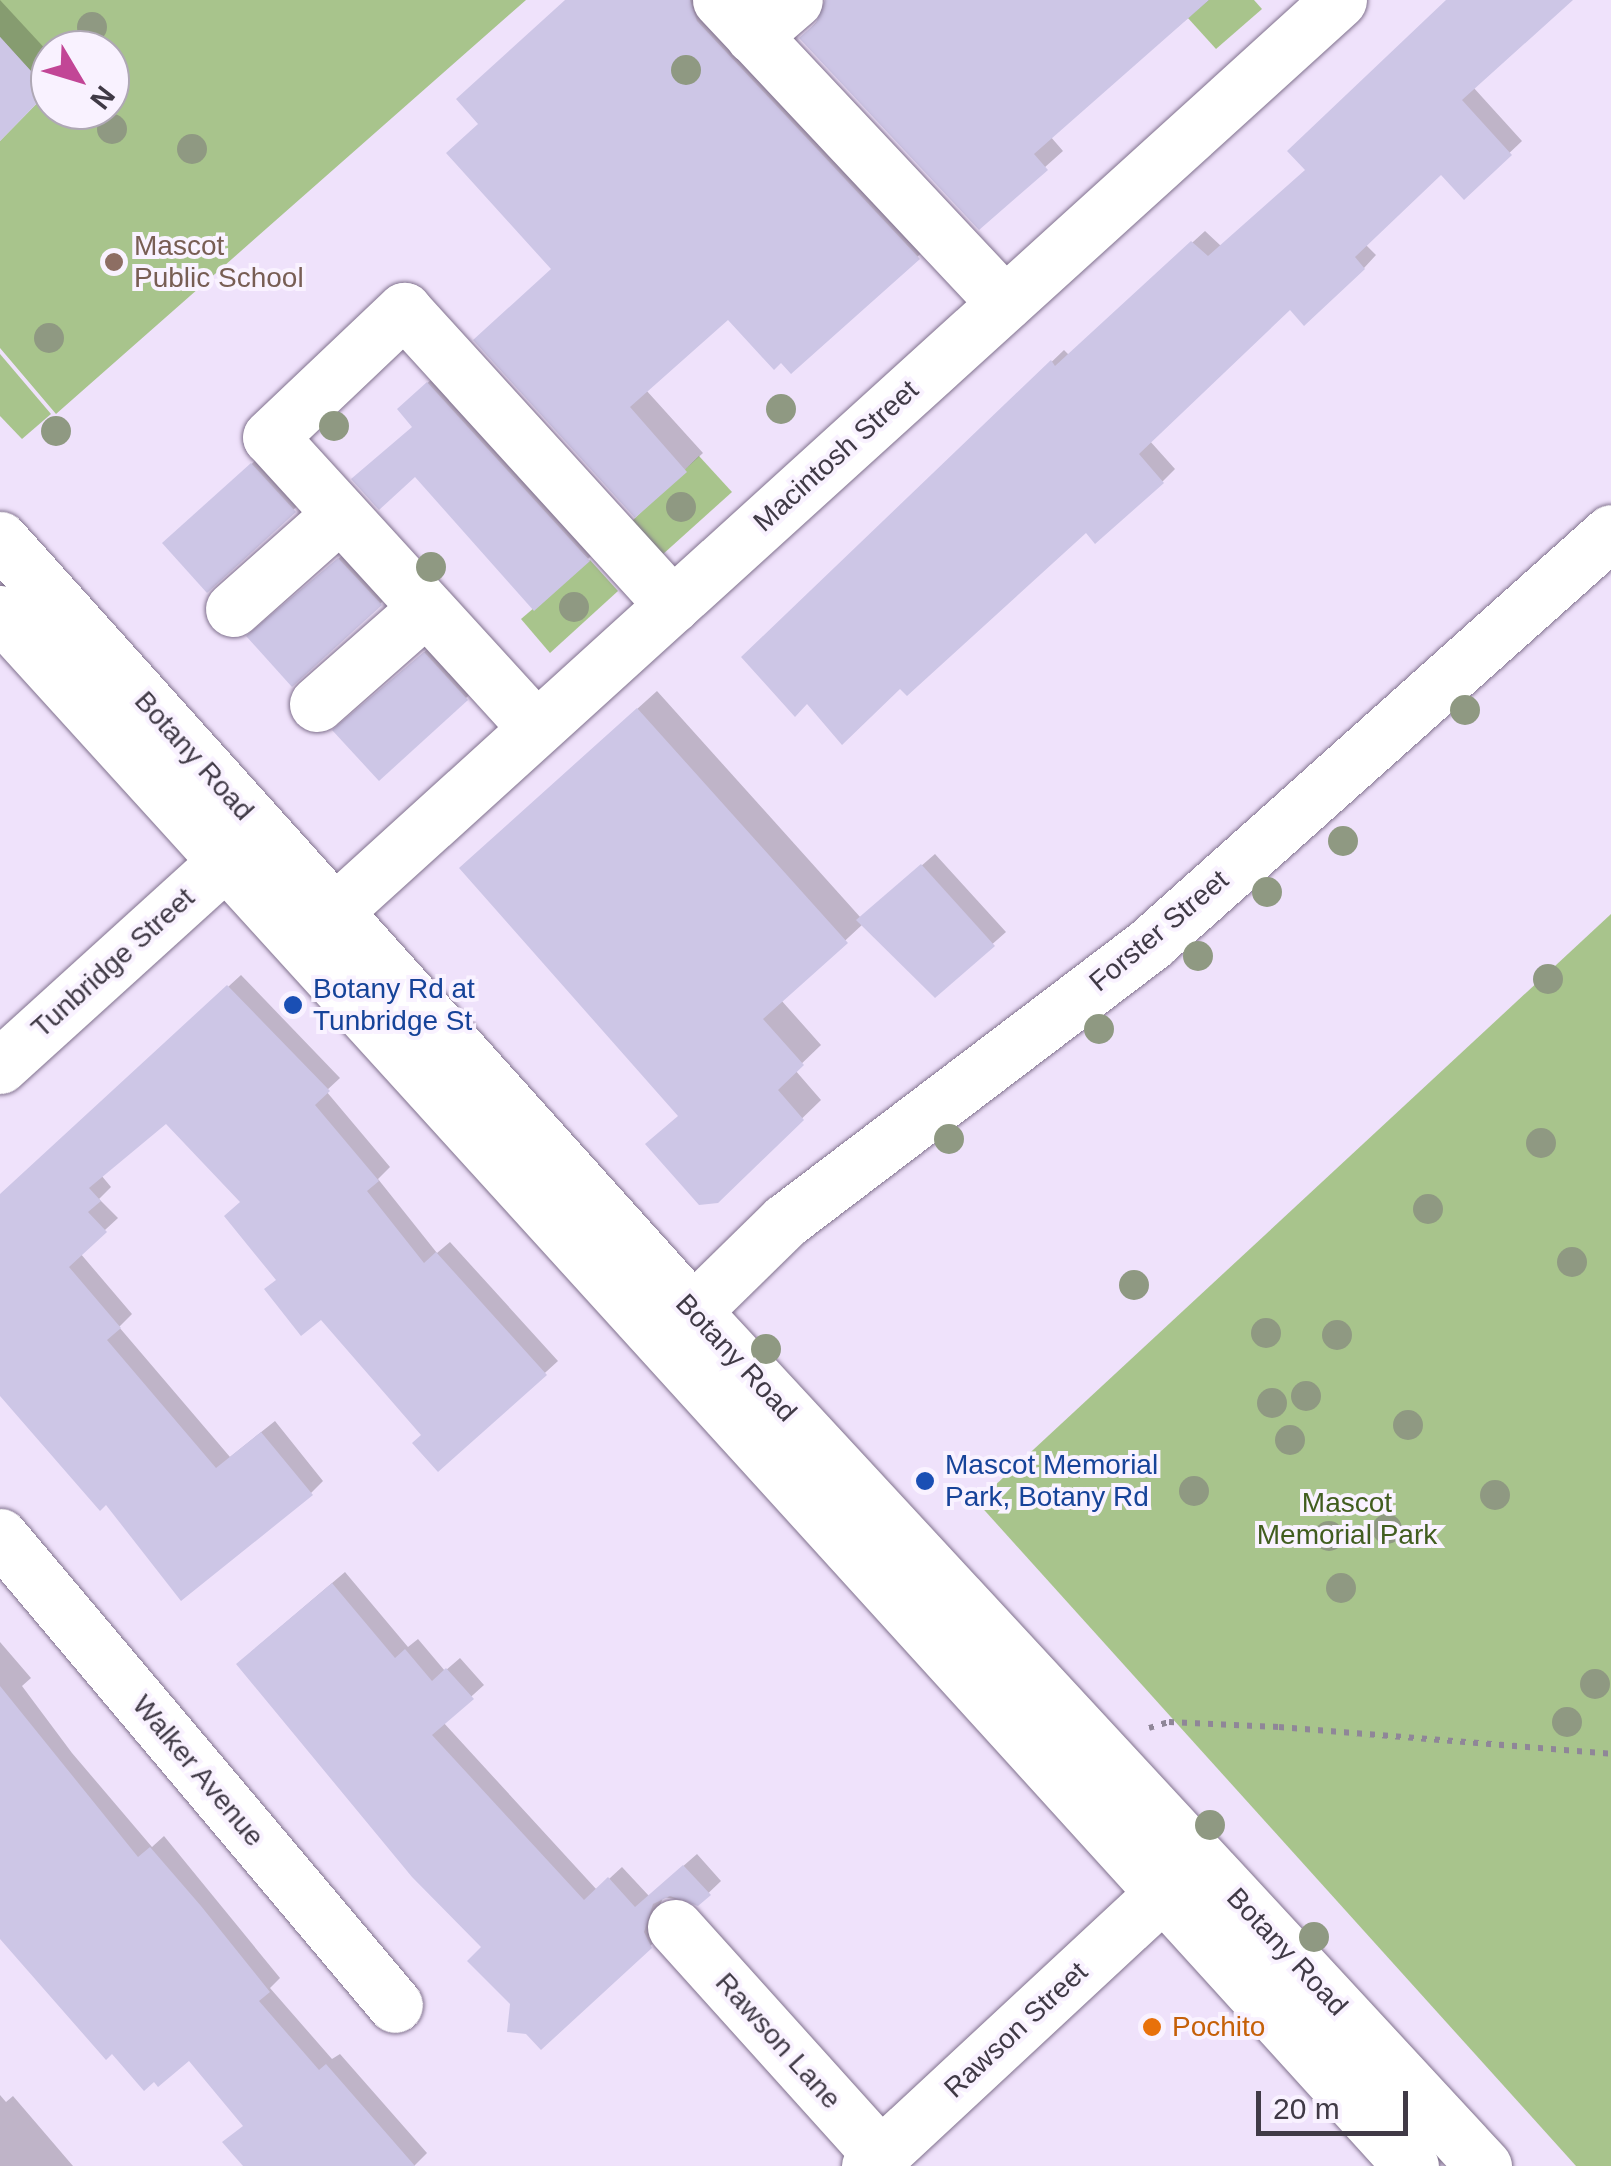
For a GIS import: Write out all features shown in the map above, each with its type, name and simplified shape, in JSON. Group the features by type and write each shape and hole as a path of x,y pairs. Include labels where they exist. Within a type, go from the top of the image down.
{"main road":[{"path":"795,0 736,18 1005,303"},
{"name":"Macintosh Street","path":"334,912 1339,0"},
{"path":"536,728 270,438 404,310 672,605"},
{"path":"233,609 340,514"},
{"name":"Forster Street","path":"692,1311 785,1221 1152,942 1611,532"},
{"name":"Botany Road","path":"0,539 692,1311 1484,2166"},
{"path":"317,704 426,608"},
{"name":"Botany Road","path":"4,624 226,861 1411,2166"},
{"name":"Tunbridge Street","path":"0,1066 226,861"},
{"name":"Walker Avenue","path":"0,1536 395,2006"},
{"name":"Rawson Street","path":"875,2161 1163,1894"},
{"name":"Rawson Lane","path":"675,1928 875,2161"}],"path":[{"path":"1149,1728 1168,1722 1279,1727 1611,1754"}],"green space":[{"name":"Mascot Public School","path":"0,0 526,0 56,414 0,348 0,141 30,110 30,130 130,130 130,30 30,30 30,70 0,37"},
{"path":"1207,0 1254,0 1262,9 1216,49 1187,17"},
{"path":"0,354 51,414 22,439 0,416"},
{"path":"699,456 732,492 662,555 631,522"},
{"path":"590,560 618,591 550,653 521,619"},
{"name":"Mascot Memorial Park","path":"1611,914 1611,2166 1576,2166 977,1502"}],"building":[{"path":"565,0 690,0 697,21 920,259 791,374 781,363 774,370 728,320 630,407 687,472 635,518 473,340 551,269 446,153 478,124 456,99"},
{"path":"825,0 1209,0 1034,154 1048,170 979,230 799,38 816,23"},
{"path":"1446,0 1573,0 1462,100 1512,155 1464,200 1441,175 1355,257 1365,269 1304,326 1290,310 1139,454 1164,483 1095,544 1086,533 907,696 900,689 842,745 807,704 795,717 741,657 1051,360 1055,366 1191,241 1208,256 1305,170 1287,151"},
{"path":"0,37 30,70 30,110 0,141"},
{"path":"427,382 590,561 534,611 415,477 379,510 351,479 412,427 397,409"},
{"path":"251,463 296,512 207,593 162,543"},
{"path":"338,558 382,605 292,687 246,636"},
{"path":"424,652 468,700 379,781 332,730"},
{"path":"637,708 848,943 763,1019 804,1065 778,1090 804,1120 718,1203 699,1205 645,1144 678,1116 459,868"},
{"path":"921,864 995,946 935,998 856,920"},
{"path":"227,985 330,1091 315,1105 379,1181 367,1191 424,1263 436,1252 547,1375 438,1472 412,1443 421,1435 321,1320 301,1336 264,1289 276,1280 224,1216 240,1202 166,1124 89,1188 101,1201 88,1212 107,1232 69,1267 121,1328 107,1340 216,1468 261,1432 313,1495 181,1601 106,1505 100,1511 0,1396 0,1194"},
{"path":"332,1583 395,1658 405,1649 432,1681 446,1668 474,1699 432,1735 584,1900 608,1877 635,1907 683,1865 711,1895 698,1906 670,1896 653,1904 644,1932 652,1948 541,2050 526,2034 507,2032 510,2004 467,1961 481,1947 412,1877 236,1664"},
{"path":"0,1686 138,1857 150,1847 201,1906 270,1992 259,2001 319,2070 326,2064 415,2166 243,2166 222,2142 243,2126 189,2061 158,2087 154,2082 144,2091 112,2054 106,2060 0,1939"}],"place":[{"name":"Mascot Public School","path":"114,262"},
{"name":"Botany Rd at Tunbridge St","path":"293,1005"},
{"name":"Mascot Memorial Park, Botany Rd","path":"925,1481"},
{"name":"Pochito","path":"1152,2027"}]}
